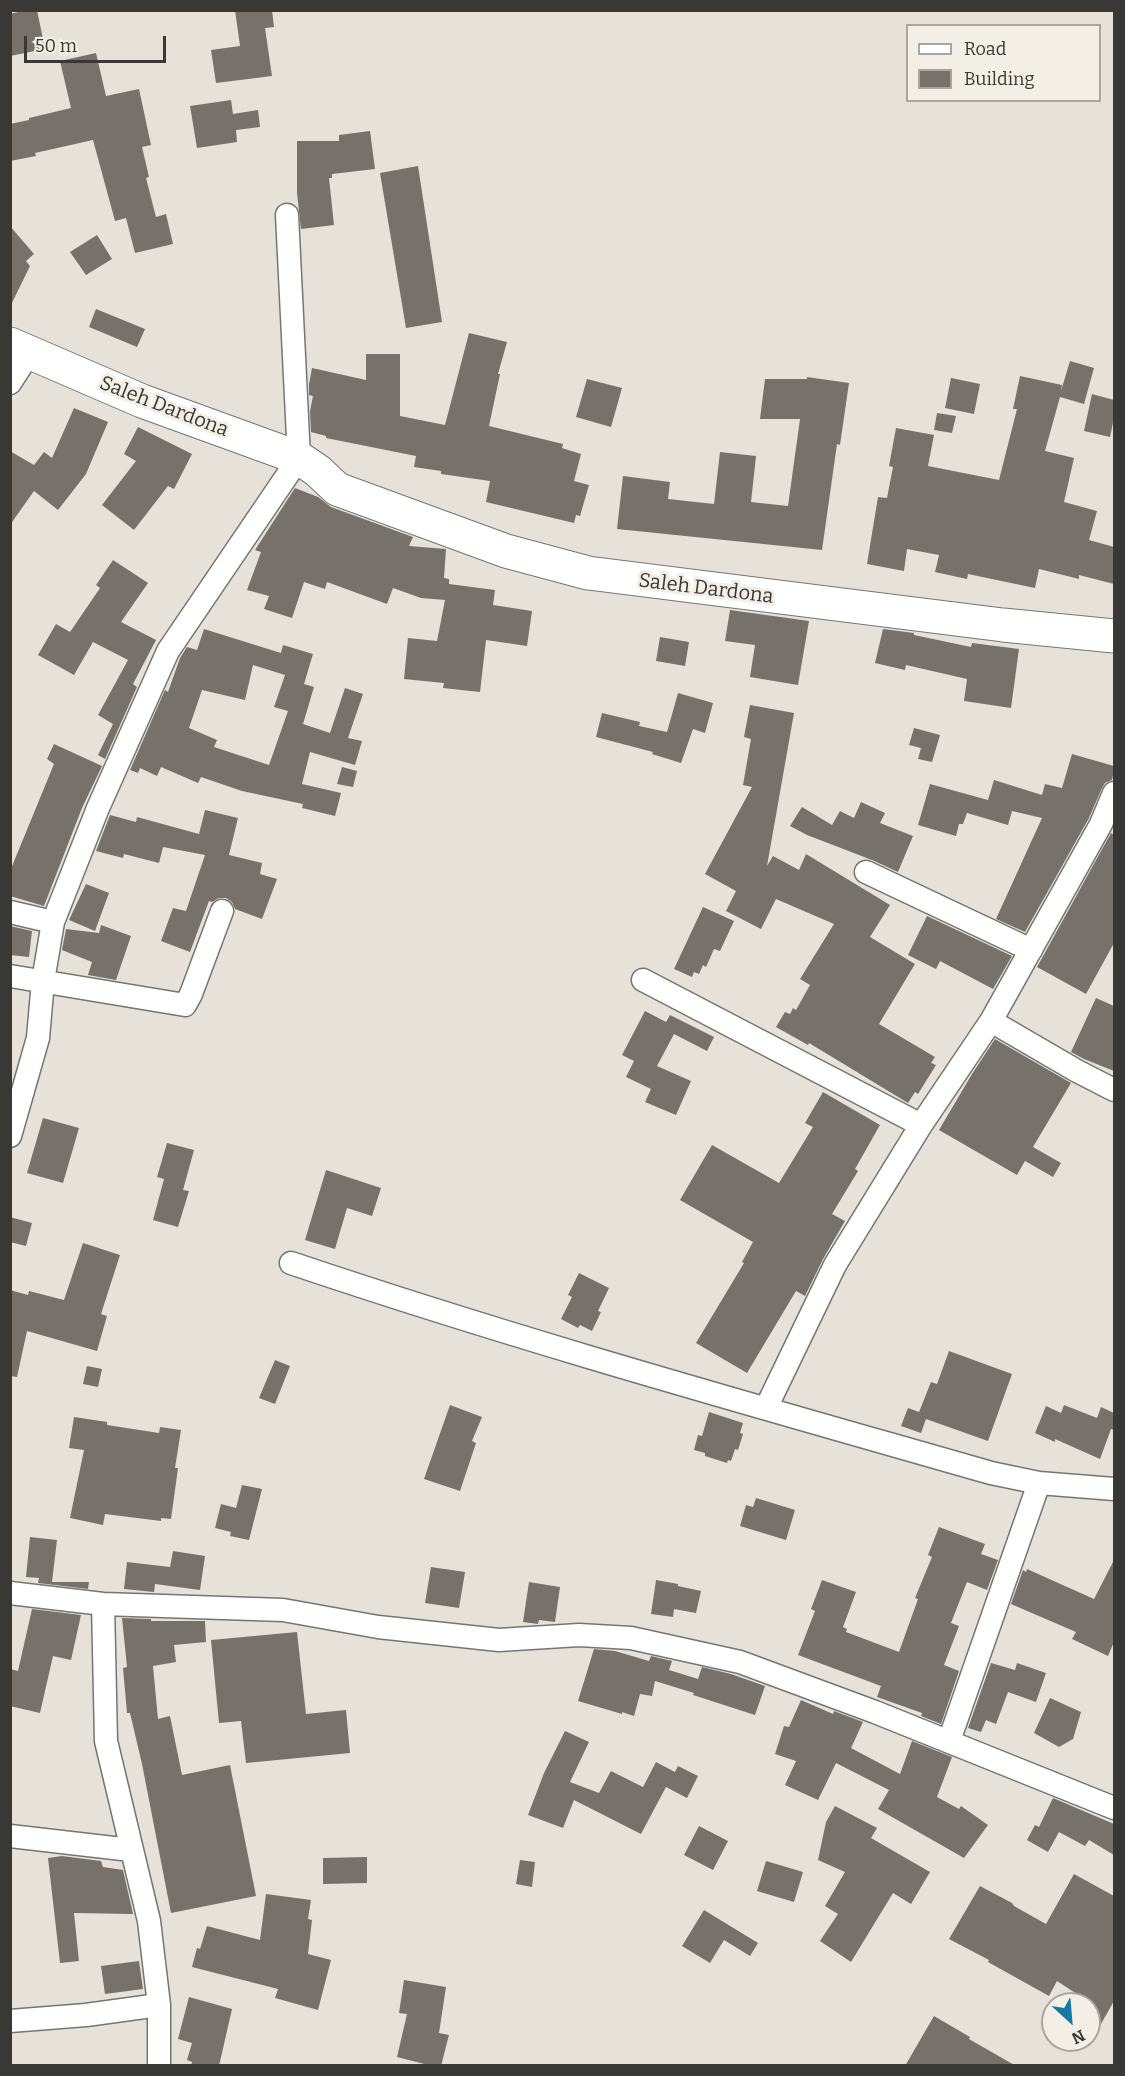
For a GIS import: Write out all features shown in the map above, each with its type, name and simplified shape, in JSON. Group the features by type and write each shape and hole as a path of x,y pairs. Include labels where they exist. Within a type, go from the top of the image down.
{"street":[{"path":"10,1136 16,1093 38,1038 43,981 53,922 98,808 168,651 308,464 286,215"},
{"path":"10,382 20,348"},
{"name":"Saleh Dardona","path":"20,348 141,401 308,464 342,472 545,544 594,558 634,564 796,578 1114,619"},
{"name":"Saleh Dardona","path":"308,464 337,489 506,551 588,573 1004,626 1114,636"},
{"path":"766,1408 835,1265 921,1125 992,1020 1031,950 1108,827 1114,793"},
{"path":"866,872 1031,950"},
{"path":"10,976 185,1005 192,994 222,911"},
{"path":"10,912 53,922"},
{"path":"643,980 921,1125"},
{"path":"992,1020 1077,1071 1114,1090"},
{"path":"291,1263 402,1300 991,1473 1039,1483 1114,1489"},
{"path":"949,1741 1039,1483"},
{"path":"10,1593 103,1604 283,1610 378,1627 498,1640 579,1635 631,1638 740,1662 875,1712 1114,1808"},
{"path":"103,1604 106,1741 148,1921 159,2005 159,2066"},
{"path":"10,1836 131,1850"},
{"path":"10,2021 86,2015 159,2005"}],"building":[{"path":"37,10 45,49 10,56 10,14"},
{"path":"235,10 272,10 274,27 265,28 272,76 216,83 211,50 240,46"},
{"path":"96,53 106,96 139,89 151,145 142,147 149,177 146,178 156,217 166,214 173,244 135,253 126,218 115,221 93,140 10,161 10,124 71,108 60,61"},
{"path":"231,100 233,114 258,110 260,127 236,130 237,142 197,148 190,106"},
{"path":"370,131 375,169 332,174 332,178 329,178 334,225 301,229 297,193 297,141 339,141 339,135"},
{"path":"418,166 442,322 406,328 380,173"},
{"path":"10,226 34,254 26,261 30,266 10,307"},
{"path":"97,235 112,259 86,275 70,252"},
{"path":"96,309 145,329 137,347 89,327"},
{"path":"469,333 507,342 498,374 500,374 489,426 563,444 562,448 581,454 574,481 589,485 580,516 576,515 574,523 486,502 490,481 441,474 441,471 414,467 416,456 326,438 326,436 311,432 310,411 313,396 309,395 309,384 312,368 366,380 366,354 400,354 400,416 445,425"},
{"path":"1070,361 1094,368 1084,404 1060,397 1045,451 1074,458 1064,502 1097,511 1089,540 1114,547 1114,584 1079,575 1079,579 1039,569 1035,588 968,574 967,579 935,572 939,555 907,549 904,571 867,564 878,497 887,498 893,467 889,466 896,428 934,435 928,466 999,480 1017,409 1013,409 1020,376 1062,385 1061,391"},
{"path":"807,377 849,383 840,445 837,444 822,550 617,529 623,476 670,482 668,499 714,504 720,452 756,456 751,502 788,506 800,419 760,419 765,379 807,379"},
{"path":"951,378 980,384 974,414 945,408"},
{"path":"587,379 622,388 611,427 576,417"},
{"path":"1092,394 1114,400 1114,418 1110,437 1084,431"},
{"path":"74,408 108,422 86,474 58,510 34,491 10,525 10,451 34,465 44,452 52,458"},
{"path":"937,413 956,416 952,433 934,430"},
{"path":"138,427 192,454 174,489 168,486 134,530 102,505 136,461 124,454"},
{"path":"295,488 318,497 331,507 413,537 409,546 446,549 444,578 449,579 449,584 495,590 493,605 532,611 527,646 486,640 480,692 443,688 444,683 404,679 408,638 437,641 445,600 421,598 393,588 387,604 327,582 325,589 304,582 292,618 264,609 269,596 247,590 261,552 255,550"},
{"path":"113,560 148,583 121,622 156,640 133,684 137,687 105,759 98,755 113,724 98,715 128,660 93,642 74,675 38,655 56,624 70,632 100,588 96,585"},
{"path":"730,610 809,621 798,685 750,677 755,645 725,641"},
{"path":"204,629 281,653 283,645 313,654 304,684 314,687 303,724 330,733 345,688 363,694 348,738 362,741 355,765 310,752 302,784 341,793 335,816 302,808 303,804 242,791 201,777 198,783 161,767 157,776 140,768 138,773 130,770 165,690 168,692 180,658 187,647 197,650","holes":["253,665 285,675 274,707 288,711 269,765 214,747 217,740 189,728 202,690 245,700"]},
{"path":"883,629 914,633 914,635 971,647 972,643 1019,649 1011,708 964,701 967,679 906,665 905,670 875,663"},
{"path":"660,637 689,642 685,666 656,661"},
{"path":"678,693 713,703 705,733 693,729 681,763 652,754 653,752 596,737 602,713 640,722 639,726 667,732"},
{"path":"750,705 794,713 767,866 773,856 799,870 806,854 890,905 870,937 915,964 879,1024 935,1057 931,1063 936,1065 918,1094 915,1092 908,1103 809,1043 808,1045 776,1027 785,1012 790,1014 793,1008 796,1010 810,985 800,979 834,924 776,899 761,929 726,911 736,891 705,874 752,787 743,785 751,739 744,737"},
{"path":"914,728 940,735 932,762 918,759 921,748 909,745"},
{"path":"54,744 102,766 82,808 44,906 10,896 10,871 54,764 47,759"},
{"path":"1072,754 1114,766 1112,780 1105,783 1102,788 1089,818 1025,932 996,919 1042,818 1012,811 1008,825 967,813 963,824 959,824 956,836 918,825 930,784 988,800 994,780 1042,795 1045,784 1062,788"},
{"path":"342,767 357,771 353,787 337,784"},
{"path":"861,802 885,813 880,823 913,836 898,872 790,826 802,807 832,825 840,811 854,818"},
{"path":"205,810 238,818 229,855 262,863 260,874 277,879 262,919 235,909 232,902 226,898 209,901 190,952 161,941 173,908 186,911 205,855 163,847 159,863 124,854 123,858 96,851 110,815 136,822 137,817 199,834"},
{"path":"1111,833 1114,835 1114,943 1086,994 1037,967"},
{"path":"86,884 109,893 95,931 69,920"},
{"path":"703,907 734,921 720,951 714,949 706,967 703,965 699,974 694,972 692,977 674,969"},
{"path":"927,916 1012,956 993,989 940,961 936,969 908,955"},
{"path":"101,925 131,936 116,980 88,975 92,962 62,950 66,929 99,933"},
{"path":"10,926 32,931 29,957 10,955"},
{"path":"1096,998 1114,1006 1114,1071 1071,1052"},
{"path":"645,1011 666,1022 670,1015 714,1037 707,1051 674,1034 657,1066 691,1081 676,1115 645,1102 651,1089 626,1077 634,1061 622,1055"},
{"path":"995,1039 1071,1083 1033,1147 1061,1163 1053,1177 1025,1161 1017,1175 939,1130"},
{"path":"823,1092 880,1125 855,1169 858,1171 832,1214 845,1221 805,1296 796,1291 747,1373 696,1343 744,1263 742,1262 753,1242 680,1200 712,1145 779,1183 813,1127 805,1123"},
{"path":"43,1118 79,1128 63,1183 27,1173"},
{"path":"167,1143 194,1150 183,1190 189,1191 178,1227 153,1220 164,1179 157,1177"},
{"path":"326,1170 381,1188 372,1216 347,1208 335,1249 305,1240"},
{"path":"10,1217 32,1223 26,1246 10,1242"},
{"path":"83,1243 120,1255 101,1314 107,1316 97,1351 27,1331 17,1377 10,1376 10,1290 28,1295 29,1291 64,1300"},
{"path":"579,1273 609,1288 592,1331 580,1325 578,1328 561,1319 572,1297 568,1295"},
{"path":"949,1351 1012,1374 988,1441 926,1419 921,1433 901,1426 908,1408 919,1412 931,1382 937,1384"},
{"path":"275,1360 290,1366 275,1404 259,1398"},
{"path":"87,1366 102,1369 98,1387 83,1384"},
{"path":"450,1405 482,1417 472,1441 476,1443 460,1491 424,1479"},
{"path":"1064,1405 1097,1418 1101,1407 1114,1413 1114,1430 1111,1429 1100,1459 1055,1439 1055,1442 1035,1433 1046,1406 1061,1413"},
{"path":"709,1412 743,1423 740,1433 743,1434 738,1450 735,1449 731,1461 728,1460 727,1463 694,1450 698,1435 702,1436"},
{"path":"74,1417 159,1433 160,1427 181,1430 171,1519 161,1518 161,1521 105,1514 103,1525 70,1518 84,1450 69,1448"},
{"path":"242,1485 262,1489 249,1540 230,1536 231,1532 215,1528 221,1504 236,1508"},
{"path":"756,1498 795,1510 786,1540 740,1526 746,1505 753,1507"},
{"path":"939,1527 985,1544 981,1554 998,1560 987,1590 967,1582 951,1623 959,1626 944,1665 959,1671 941,1724 921,1716 922,1713 877,1697 881,1686 798,1655 815,1611 811,1609 822,1580 856,1592 843,1627 847,1629 846,1632 899,1652 918,1599 915,1598 932,1557 928,1555"},
{"path":"30,1537 57,1540 52,1582 89,1582 88,1589 38,1583 39,1578 26,1577"},
{"path":"173,1551 205,1556 200,1590 155,1584 154,1592 124,1589 127,1562 170,1567"},
{"path":"1114,1560 1114,1642 1108,1656 1072,1639 1076,1632 1011,1604 1023,1570 1026,1572 1027,1569 1094,1599"},
{"path":"431,1567 465,1572 459,1608 425,1603"},
{"path":"656,1580 701,1591 696,1613 674,1609 673,1617 651,1614"},
{"path":"529,1582 560,1587 555,1622 539,1620 538,1624 523,1622"},
{"path":"32,1609 81,1615 71,1660 53,1656 40,1713 10,1706 10,1669 18,1671"},
{"path":"122,1618 151,1619 151,1621 205,1621 206,1642 174,1645 176,1662 153,1666 158,1719 170,1716 182,1775 230,1765 256,1896 171,1913 142,1764 130,1713 127,1713 123,1668 127,1667"},
{"path":"297,1632 306,1714 346,1710 350,1753 246,1763 241,1721 219,1723 211,1640"},
{"path":"594,1649 615,1651 649,1661 651,1656 672,1661 669,1670 698,1679 702,1667 765,1686 755,1715 655,1681 652,1696 640,1694 634,1716 622,1712 622,1714 578,1701"},
{"path":"991,1663 1015,1670 1017,1663 1046,1673 1036,1702 1008,1692 996,1724 986,1720 981,1732 968,1728"},
{"path":"1050,1698 1081,1712 1073,1739 1059,1747 1034,1733"},
{"path":"801,1700 833,1714 834,1711 863,1722 851,1748 900,1774 912,1741 952,1757 937,1797 959,1809 961,1806 988,1825 964,1858 878,1809 889,1790 836,1763 818,1800 785,1785 796,1761 775,1754 784,1726 789,1727"},
{"path":"565,1731 589,1742 570,1782 599,1793 611,1771 643,1787 656,1762 675,1772 678,1766 698,1776 687,1798 666,1787 641,1834 574,1800 563,1828 528,1815 544,1773"},
{"path":"1053,1798 1114,1824 1114,1855 1089,1840 1085,1846 1059,1832 1048,1852 1027,1840 1035,1825 1039,1827"},
{"path":"835,1806 877,1828 871,1838 930,1872 911,1904 893,1893 851,1962 820,1941 838,1914 825,1906 845,1872 818,1860 826,1822"},
{"path":"699,1826 728,1841 713,1870 684,1855"},
{"path":"62,1856 101,1861 103,1867 123,1870 133,1914 74,1913 79,1961 60,1963 48,1858"},
{"path":"367,1857 367,1883 323,1884 323,1858"},
{"path":"520,1860 535,1862 532,1887 516,1884"},
{"path":"766,1861 803,1872 794,1902 757,1891"},
{"path":"1074,1874 1114,1896 1114,2001 1101,2024 1101,1992 1074,1992 1057,1981 1051,1992 1042,1992 949,1939 980,1886 1046,1924"},
{"path":"266,1894 311,1900 308,1919 312,1920 308,1954 331,1960 318,2010 275,1998 278,1989 192,1967 197,1948 200,1949 207,1926 260,1940"},
{"path":"704,1910 758,1943 750,1956 724,1940 710,1963 682,1946"},
{"path":"139,1961 143,1989 105,1994 101,1966"},
{"path":"404,1980 446,1987 439,2033 449,2035 441,2066 432,2066 397,2057 407,2014 399,2013"},
{"path":"189,1997 232,2009 219,2066 191,2066 192,2062 187,2060 192,2043 178,2039"},
{"path":"934,2016 970,2037 969,2039 1016,2066 905,2066"}]}
